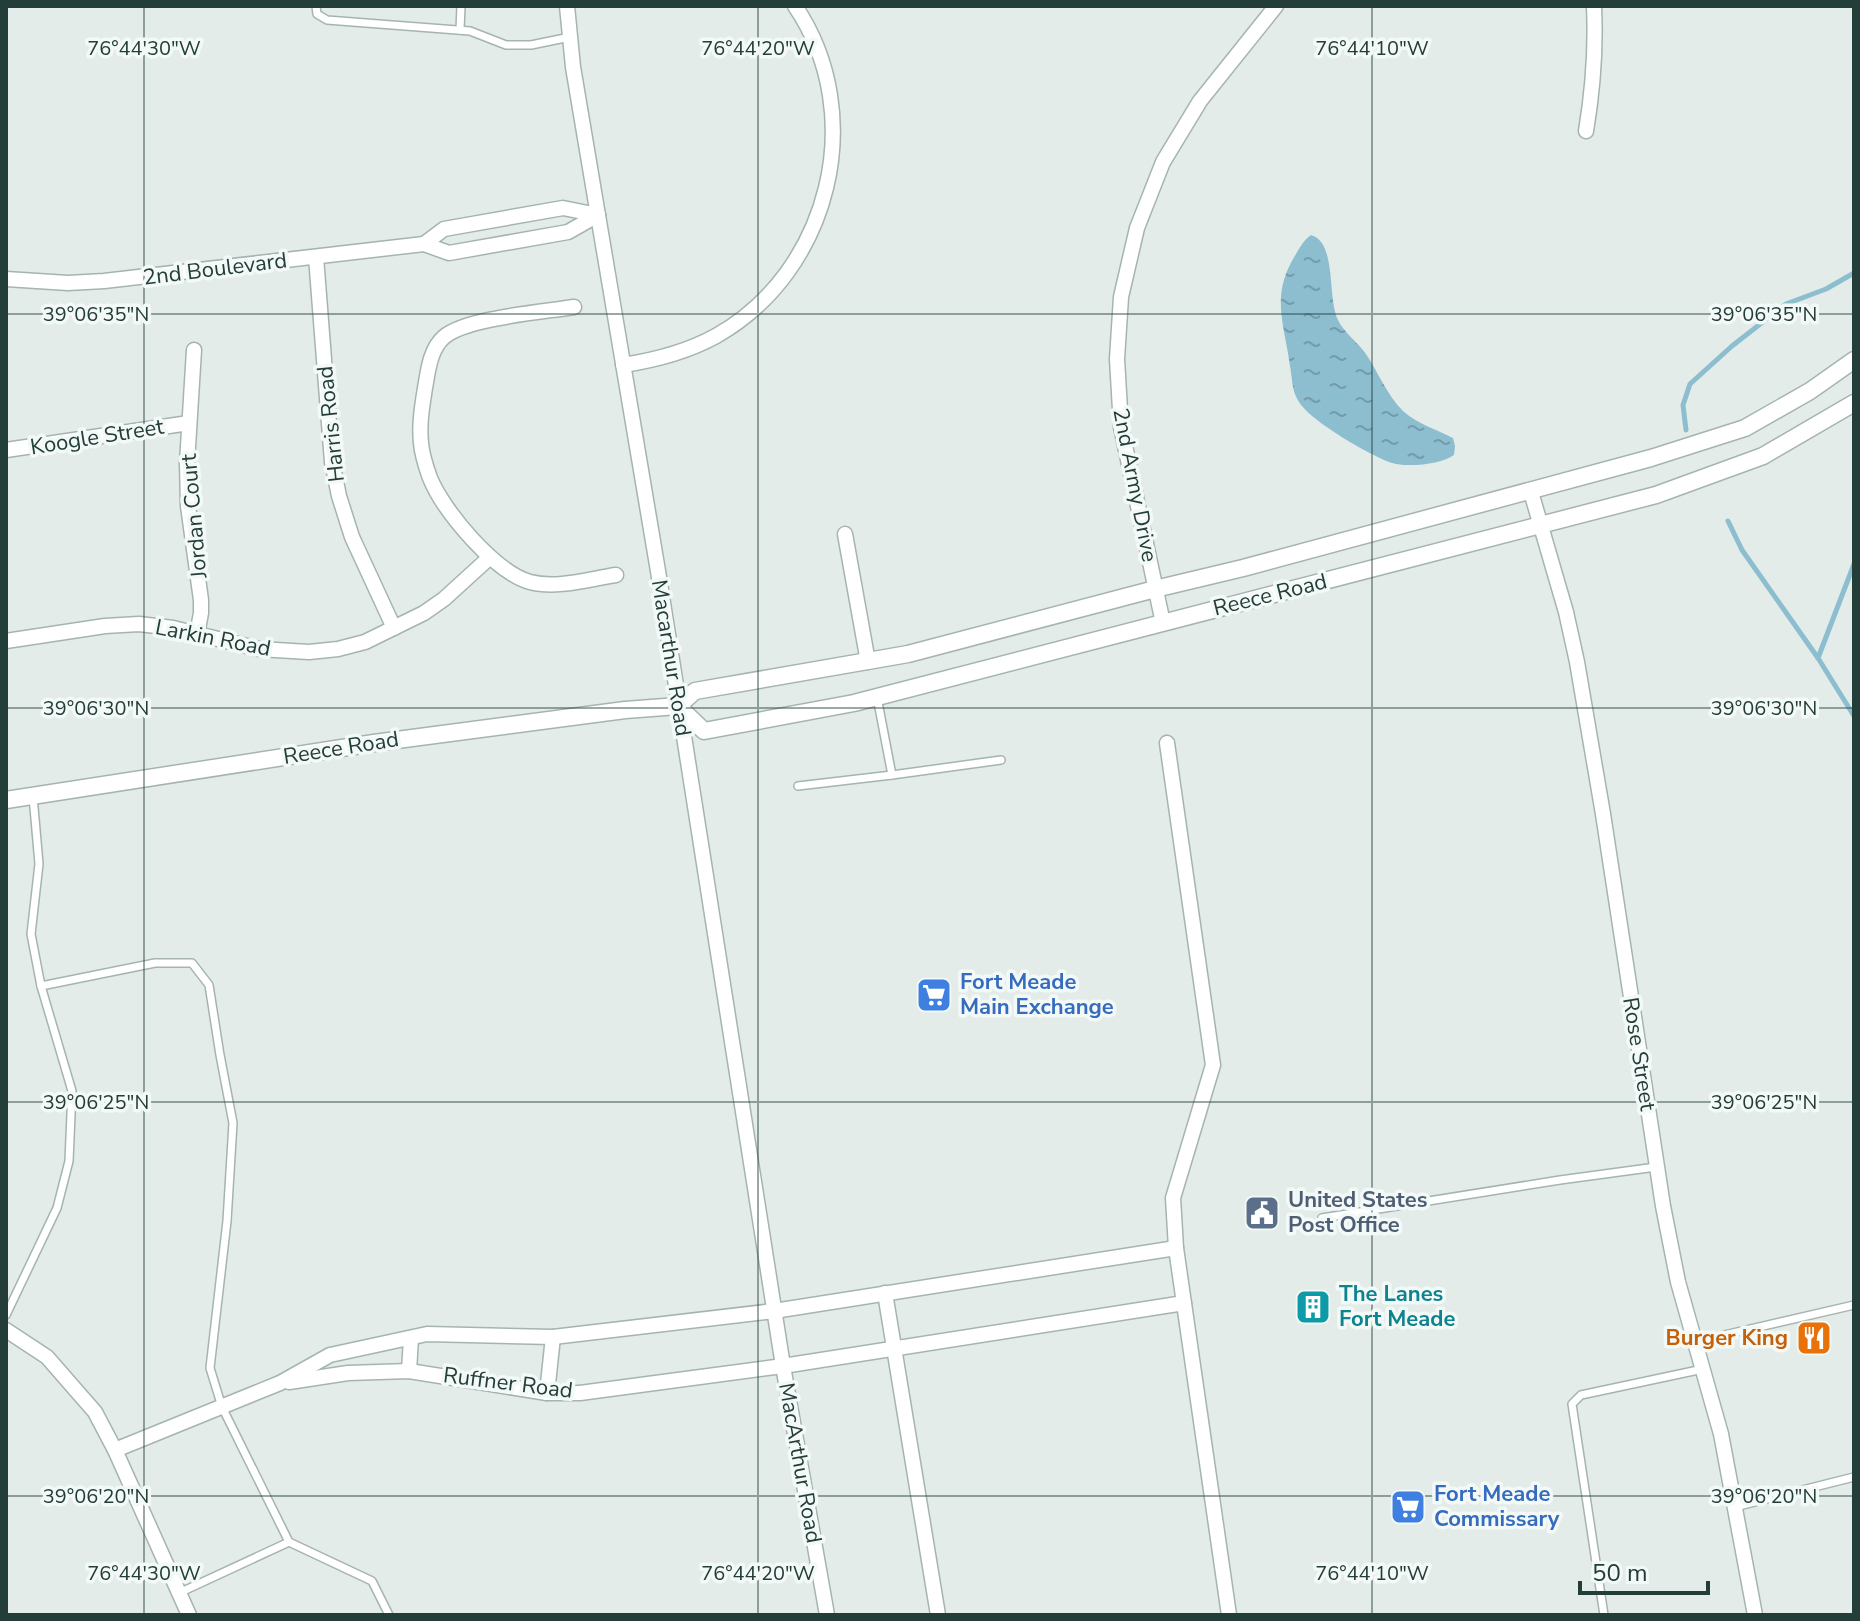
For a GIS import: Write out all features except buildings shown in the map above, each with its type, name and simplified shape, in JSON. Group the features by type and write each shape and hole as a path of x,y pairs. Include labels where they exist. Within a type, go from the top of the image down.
{"street":[{"name":"Macarthur Road","path":"567,6 774,1311"},
{"path":"623,365 687,350 718,335 751,312 775,289 810,235 829,183 833,127 824,67 812,36 795,6"},
{"name":"2nd Army Drive","path":"1163,623 1121,427 1117,393 1118,322 1126,274 1137,228 1163,162 1200,101 1276,6"},
{"path":"1586,131 1596,43 1594,6"},
{"name":"2nd Boulevard","path":"424,244 444,229 563,208 598,215"},
{"name":"2nd Boulevard","path":"6,279 68,283 104,281 424,244 449,253 568,232 598,215"},
{"name":"Harris Road","path":"316,257 332,462 339,496 352,537 394,628"},
{"path":"574,307 477,323 443,338 429,365 420,420 421,443 431,480 441,499 489,558 508,572 530,582 549,584 616,575"},
{"name":"Jordan Court","path":"194,350 187,463 188,506 201,600 197,634"},
{"name":"Reece Road","path":"6,800 374,743 625,710 678,706 695,691 908,654 1531,492 1684,449 1745,428 1810,391 1854,360"},
{"name":"Reece Road","path":"678,706 704,731 877,697 1656,495 1763,456 1854,403"},
{"name":"Koogle Street","path":"6,450 189,423"},
{"name":"Rose Street","path":"1531,492 1566,612 1577,662 1656,1167 1678,1282 1721,1434 1755,1615"},
{"path":"845,534 868,662"},
{"name":"Larkin Road","path":"6,641 139,624 173,628 259,649 309,652 338,649 365,642 424,613 489,558"},
{"path":"1167,743 1213,1065 1173,1198 1176,1248 1229,1615"},
{"name":"Ruffner Road","path":"115,1450 280,1383 330,1355 427,1334 553,1337 774,1311 1176,1248"},
{"path":"885,1293 938,1615"},
{"name":"Ruffner Road","path":"280,1383 348,1373 409,1371 547,1393 580,1393 783,1366 1184,1303"},
{"name":"MacArthur Road","path":"774,1311 827,1615"},
{"path":"6,1330 47,1357 95,1412 189,1615"},
{"path":"547,1393 553,1337"},
{"path":"409,1371 411,1338"}],"lane":[{"path":"316,6 317,14 327,20 470,31 506,45 531,45 570,37"},
{"path":"460,30 461,6"},
{"path":"877,697 892,775"},
{"path":"798,786 1001,760"},
{"path":"6,1315 57,1208 69,1161 72,1091 41,986 31,934 39,864 33,796"},
{"path":"41,986 155,963 192,963 209,985 233,1123 227,1221 210,1368 222,1407 289,1542 372,1581 389,1615"},
{"path":"1322,1218 1656,1167"},
{"path":"1694,1342 1854,1305"},
{"path":"1604,1615 1572,1404 1581,1395 1703,1369"},
{"path":"1735,1507 1854,1477"},
{"path":"179,1593 289,1542"}],"water":[{"path":"1311,235 1325,248 1335,310 1341,325 1366,354 1397,405 1420,423 1453,438 1454,455 1422,464 1389,462 1330,429 1298,401 1282,322 1281,296 1288,269"}],"waterway":[{"path":"1686,430 1683,405 1690,384 1786,304 1826,289 1854,273"},
{"path":"1728,521 1742,550 1818,658 1854,716"},
{"path":"1818,658 1854,564"}],"place":[{"name":"Fort Meade Main Exchange","path":"934,995"},
{"name":"United States Post Office","path":"1262,1213"},
{"name":"The Lanes Fort Meade","path":"1313,1307"},
{"name":"Burger King","path":"1814,1338"},
{"name":"Fort Meade Commissary","path":"1408,1507"}]}
